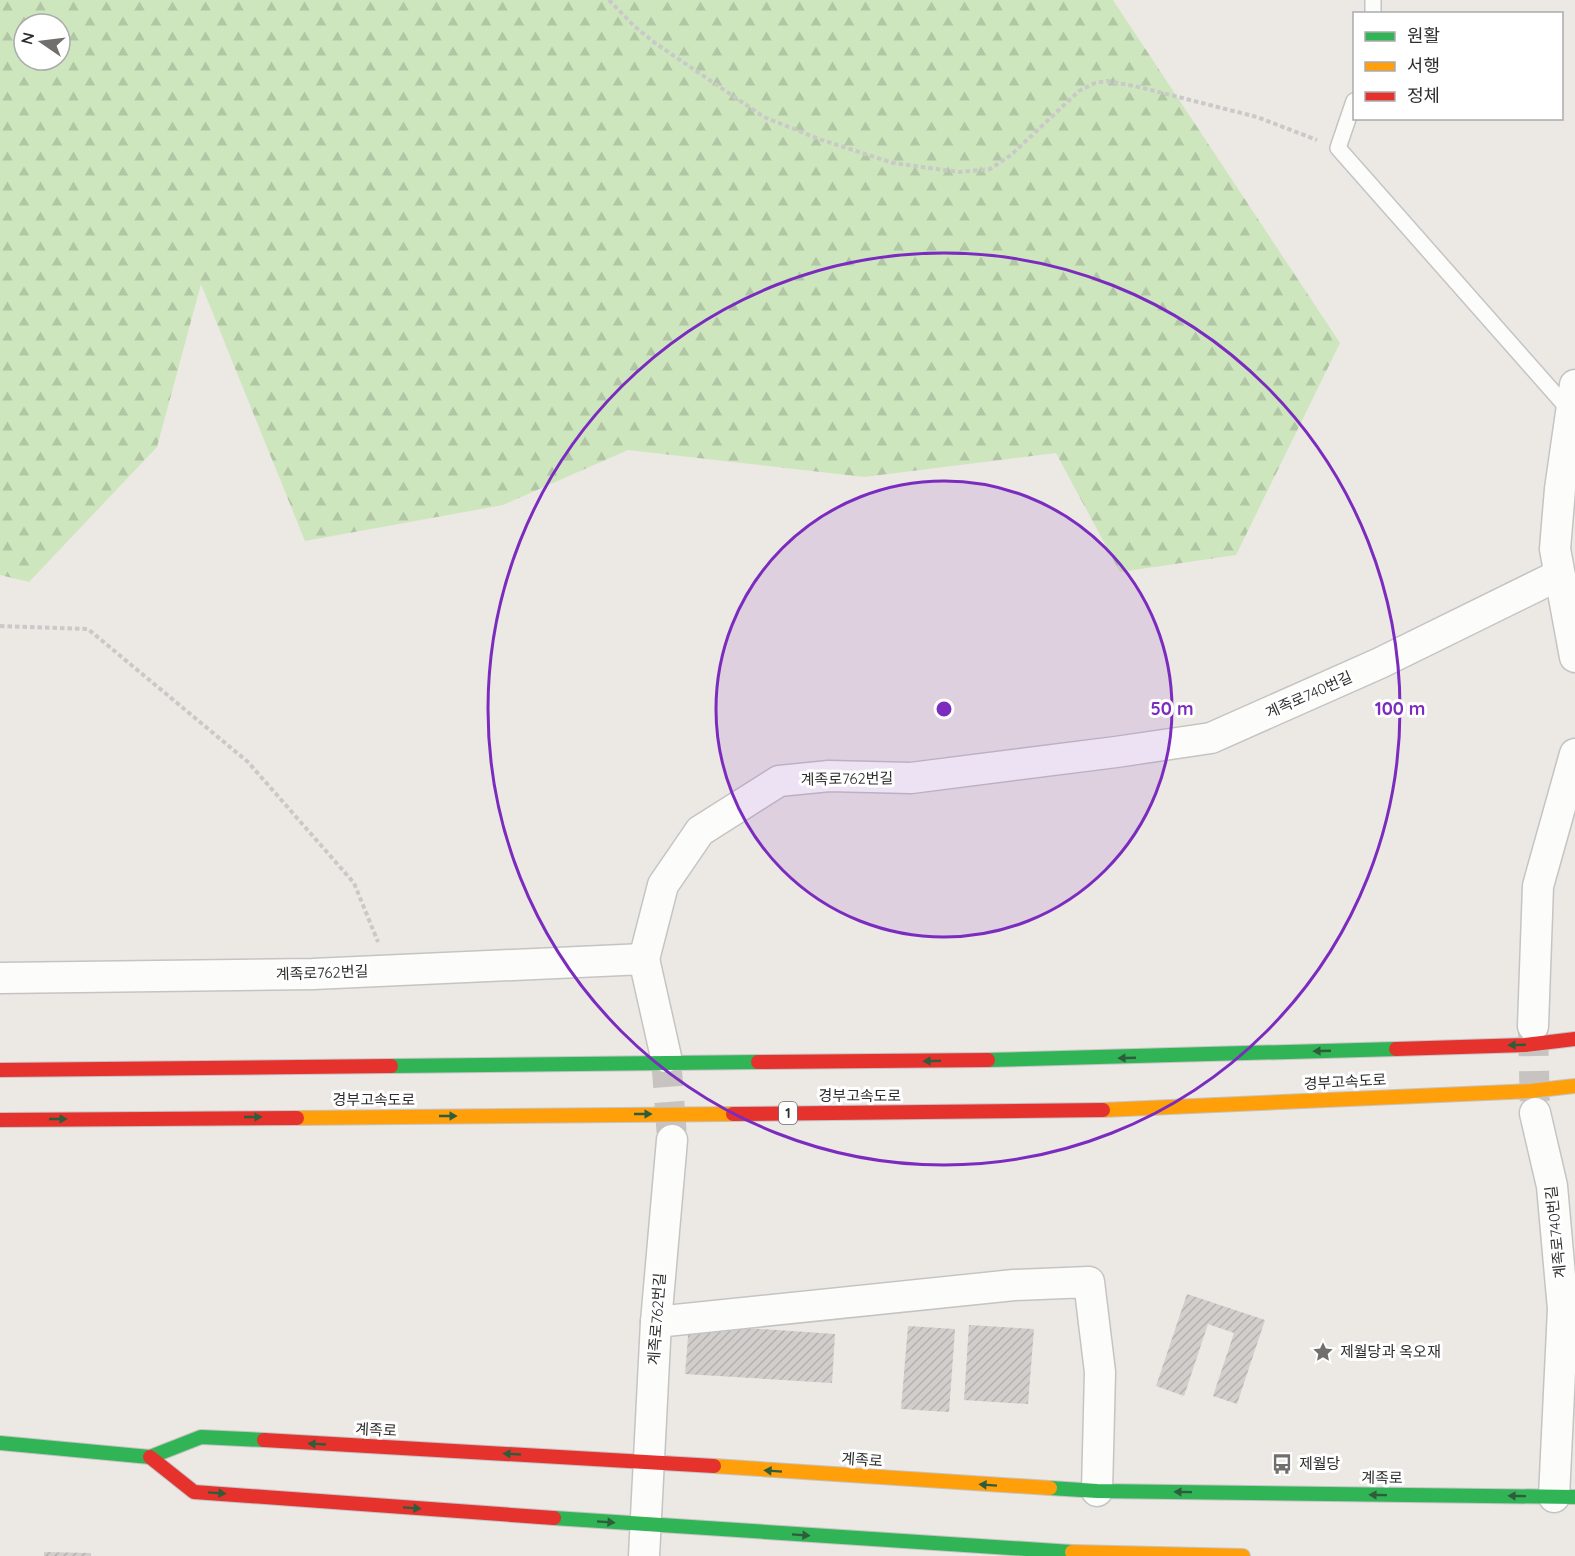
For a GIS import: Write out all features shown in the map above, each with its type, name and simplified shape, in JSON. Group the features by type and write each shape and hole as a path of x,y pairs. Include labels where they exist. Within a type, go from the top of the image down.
{"main road":[{"name":"경부고속도로","path":"0,1070 1078,1059 1525,1045 1575,1039"},
{"name":"경부고속도로","path":"0,1119 1082,1110 1518,1091 1575,1086"},
{"name":"계족로","path":"0,1443 150,1457 201,1437 1097,1491 1565,1497"},
{"path":"150,1457 194,1492 646,1525 1092,1553 1243,1556"}],"street":[{"path":"1573,399 1560,489 1555,549 1575,657"},
{"name":"계족로740번길","path":"1042,762 1211,738 1380,663 1559,575"},
{"path":"1533,1026 1538,886 1575,754"},
{"name":"계족로762번길","path":"666,1058 644,959 663,885 700,831 779,781 829,776 911,778 1042,762"},
{"name":"계족로762번길","path":"0,978 313,974 644,959"},
{"name":"계족로740번길","path":"1535,1113 1552,1186 1569,1310 1565,1497"},
{"name":"계족로762번길","path":"644,1556 657,1322 672,1140"},
{"path":"657,1322 1014,1285 1089,1282 1100,1372 1097,1491"}],"lane":[{"path":"1353,104 1338,148 1573,399"}],"path":[{"path":"609,0 634,26 655,43 764,117 819,139 893,163 959,172 990,169 1011,155 1079,91 1095,83 1107,81 1257,117 1338,148"},
{"path":"0,626 88,629 248,762 354,883 389,970"}],"green space":[{"path":"0,0 1113,0 1340,343 1236,555 1120,572 1056,453 864,477 628,450 503,505 305,541 201,284 157,447 29,582 0,575"}],"building":[{"path":"1187,1294 1265,1320 1237,1404 1213,1396 1234,1333 1208,1324 1184,1396 1156,1386"},
{"path":"689,1324 835,1334 832,1383 685,1374"},
{"path":"969,1325 1034,1329 1028,1404 964,1400"},
{"path":"908,1326 955,1329 949,1412 901,1409"},
{"path":"44,1552 91,1553 91,1556 44,1556"}],"tunnel":[{"path":"1533,1026 1535,1113"},
{"path":"666,1057 672,1138"}],"traffic: fast":[{"path":"988,1060 1396,1049"},
{"path":"391,1066 758,1062"},
{"path":"0,1443 150,1457 201,1437 264,1440"},
{"path":"1050,1488 1097,1491 1575,1497"},
{"path":"554,1518 1072,1552"}],"traffic: slow":[{"path":"1103,1110 1530,1091 1575,1086"},
{"path":"297,1118 733,1114"},
{"path":"714,1466 1050,1488"},
{"path":"1072,1552 1243,1556"}],"traffic: jam":[{"path":"1396,1049 1525,1045 1575,1039"},
{"path":"758,1062 988,1060"},
{"path":"0,1070 391,1066"},
{"path":"733,1114 1103,1110"},
{"path":"0,1120 297,1118"},
{"path":"264,1440 714,1466"},
{"path":"150,1457 194,1492 554,1518"}],"place":[{"name":"제월당과 옥오재","path":"1323,1352"},
{"name":"제월당","path":"1282,1464"}]}
